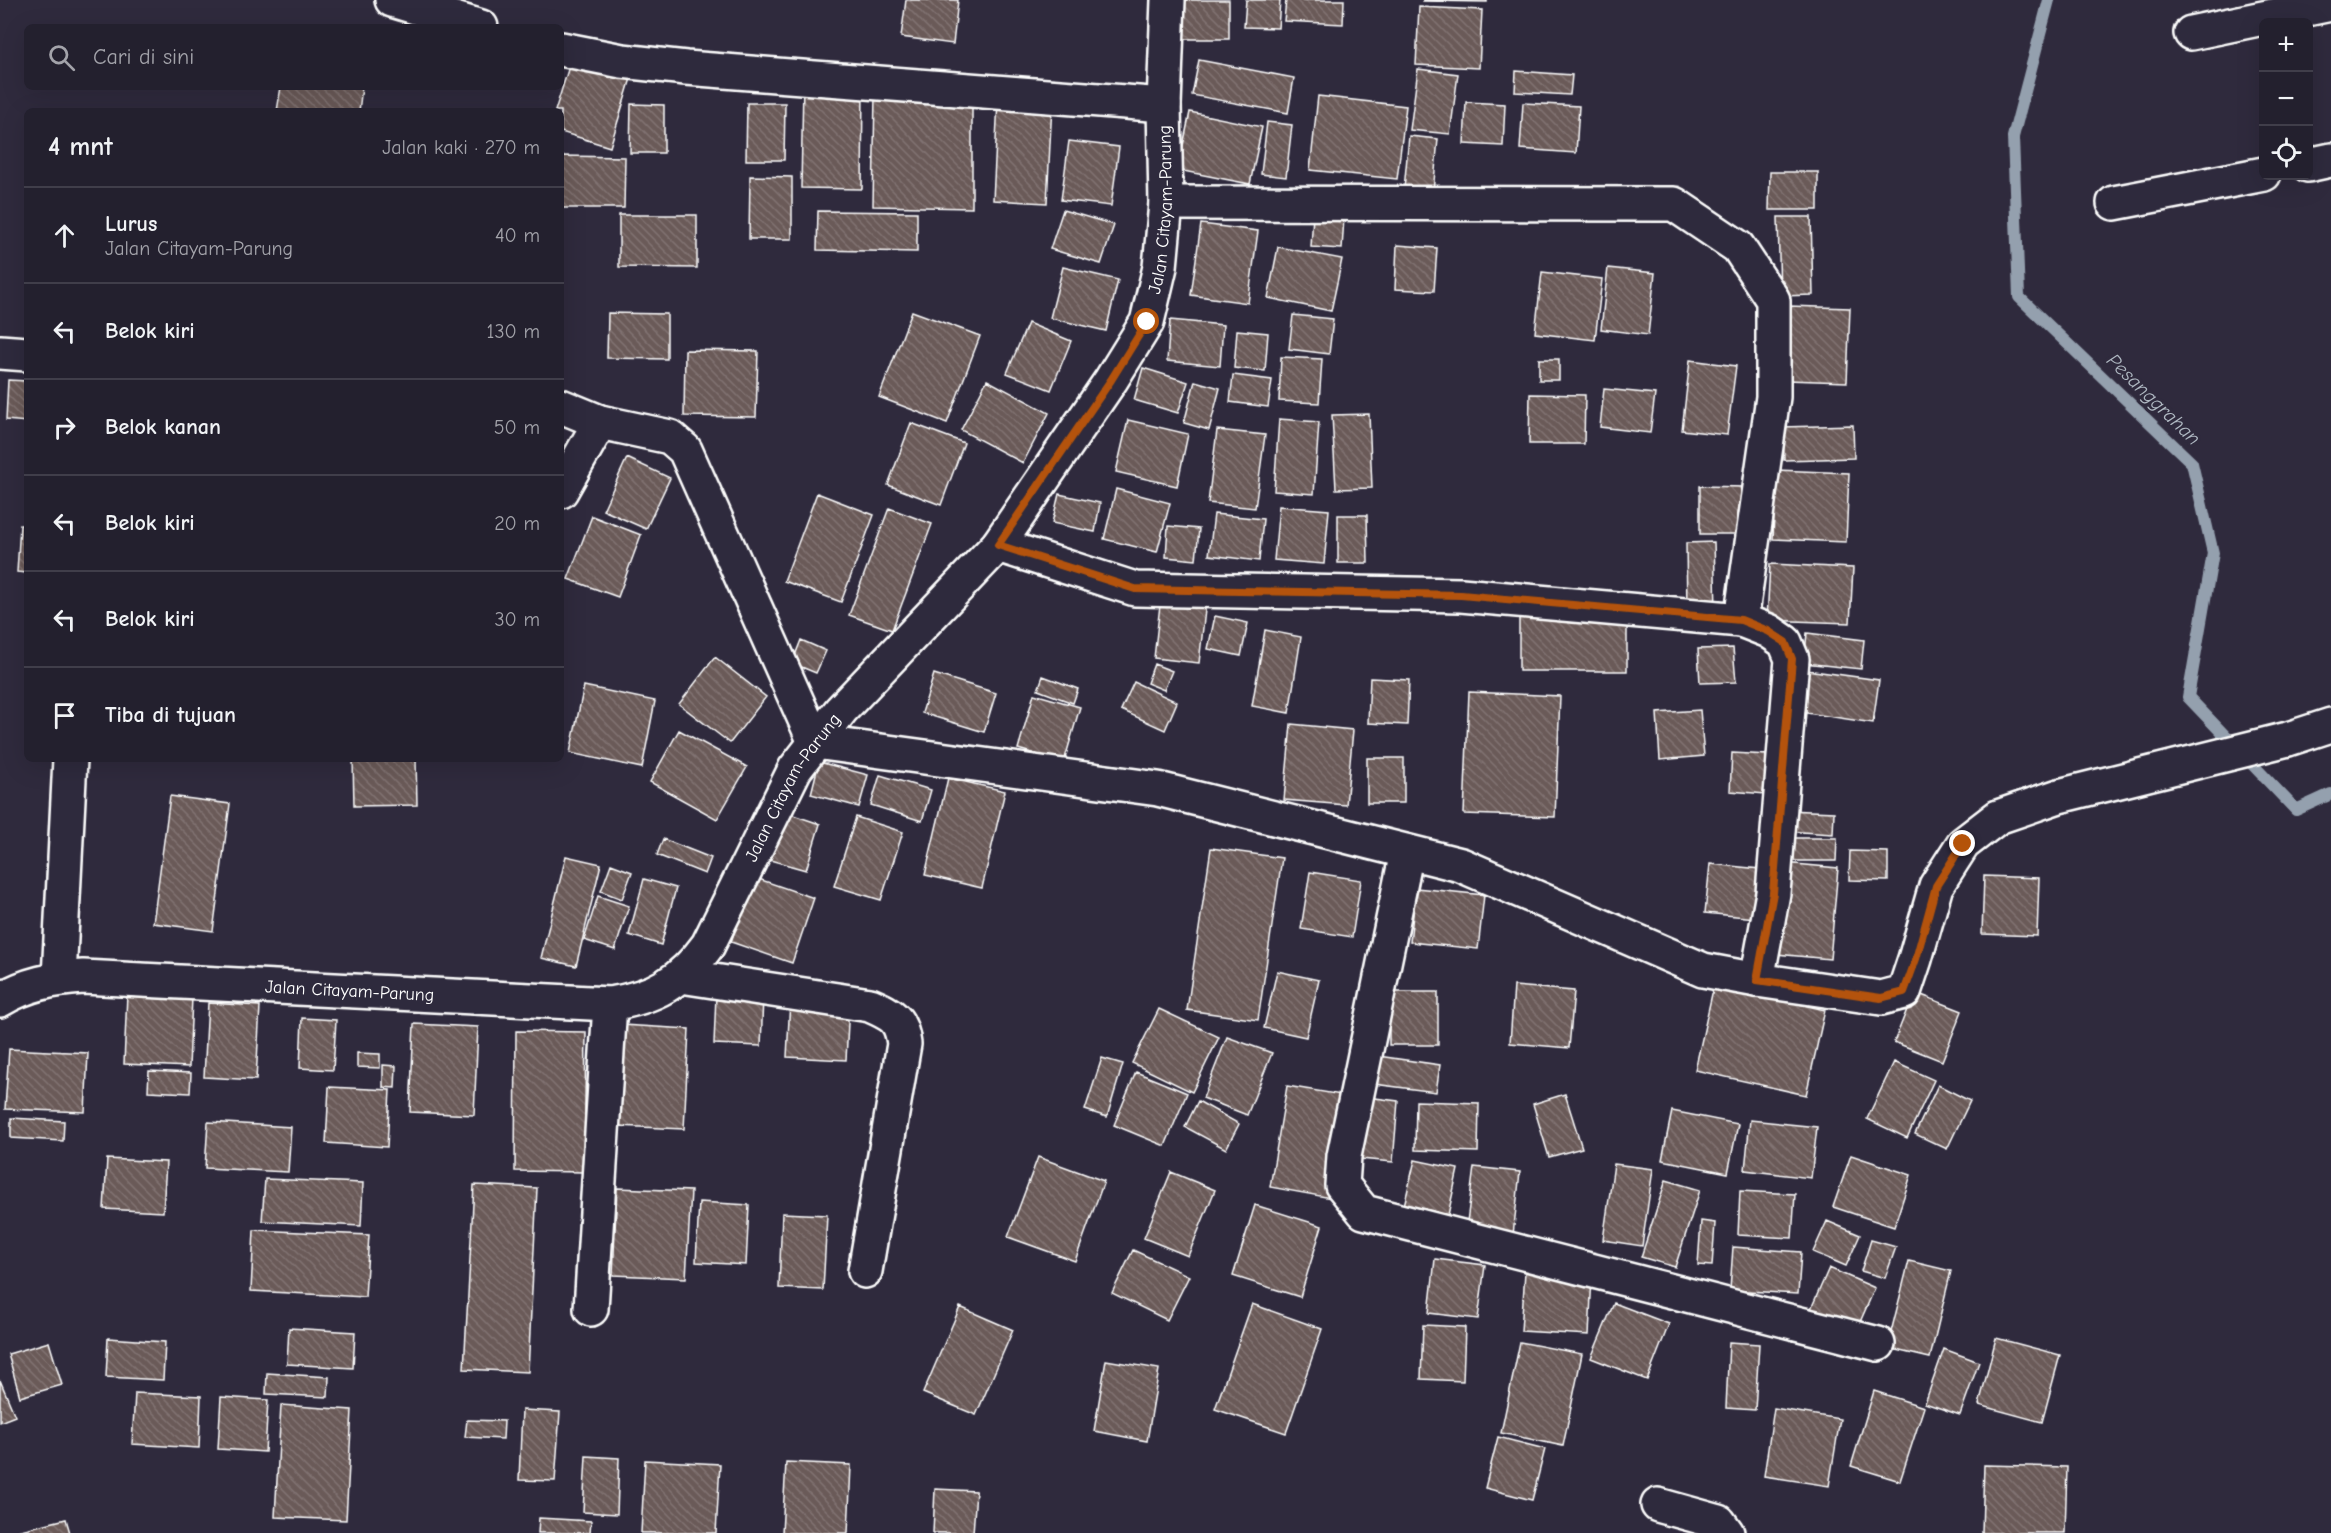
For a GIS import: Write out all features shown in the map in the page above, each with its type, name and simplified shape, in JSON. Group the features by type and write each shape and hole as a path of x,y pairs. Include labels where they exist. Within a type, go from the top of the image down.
{"street":[{"path":"393,0 471,24"},
{"name":"Jalan Citayam-Parung","path":"0,1000 28,985 58,978 83,977 610,1004 631,1001 653,993 681,976 708,945 795,769 841,710 998,545 1111,380 1147,322 1160,267 1166,203 1164,105 1168,0"},
{"path":"2191,33 2331,4"},
{"path":"564,50 622,61 686,68 1164,105"},
{"path":"2313,164 2331,160"},
{"path":"2114,203 2259,175"},
{"path":"1166,203 1674,204 1738,247 1773,300 1773,396 1741,620"},
{"path":"0,352 24,354"},
{"path":"564,407 600,422 670,436 686,450 815,741 1158,789 1461,865 1703,970 1757,980 1881,998 1904,992 1916,959 1936,886 1963,844 1998,817 2059,796 2288,739 2331,725"},
{"path":"564,486 600,422"},
{"path":"998,545 1135,589 1461,595 1741,620 1768,631 1785,642 1792,659 1773,893 1757,980"},
{"path":"58,978 70,762"},
{"path":"1407,852 1344,1156 1342,1185 1364,1212 1878,1344"},
{"path":"681,976 870,1005 889,1013 902,1027 904,1044 865,1271"},
{"path":"591,1309 610,1004"},
{"path":"1658,1505 1719,1522 1727,1533"}],"building":[{"path":"906,0 958,0 953,44 901,37"},
{"path":"1183,0 1229,0 1229,39 1183,39"},
{"path":"1246,0 1280,0 1278,28 1244,27"},
{"path":"1286,0 1344,0 1343,24 1284,21"},
{"path":"1487,0 1487,2 1423,1"},
{"path":"1419,7 1482,10 1479,68 1416,65"},
{"path":"572,57 632,75 610,147 564,133 564,108 556,108 562,90 564,90"},
{"path":"1199,60 1294,78 1288,113 1192,95"},
{"path":"1418,69 1458,74 1450,134 1410,130"},
{"path":"1516,71 1572,75 1570,95 1515,92"},
{"path":"803,85 863,86 862,189 801,188"},
{"path":"280,90 362,90 359,108 278,108"},
{"path":"875,95 972,96 972,208 873,206"},
{"path":"1318,96 1406,106 1397,179 1310,170"},
{"path":"998,101 1052,104 1047,203 993,200"},
{"path":"1466,102 1505,104 1503,146 1464,144"},
{"path":"747,103 785,103 784,160 746,160"},
{"path":"1523,103 1579,106 1576,153 1520,149"},
{"path":"631,104 664,105 664,153 630,153"},
{"path":"1190,112 1262,127 1250,184 1178,170"},
{"path":"1267,122 1292,125 1286,177 1261,174"},
{"path":"1409,136 1438,139 1433,192 1404,189"},
{"path":"1069,141 1119,147 1111,206 1061,200"},
{"path":"564,156 625,157 624,208 564,208"},
{"path":"1770,172 1818,172 1818,210 1769,210"},
{"path":"750,176 792,177 792,239 749,239"},
{"path":"1063,210 1114,225 1101,264 1050,249"},
{"path":"818,211 917,212 917,252 817,250"},
{"path":"619,215 697,215 697,268 619,267"},
{"path":"1313,215 1344,217 1342,249 1311,247"},
{"path":"1778,217 1811,217 1813,295 1780,296"},
{"path":"1201,224 1258,231 1248,303 1191,295"},
{"path":"1397,245 1437,248 1434,291 1395,289"},
{"path":"1278,247 1342,259 1331,311 1268,298"},
{"path":"1063,267 1118,280 1106,331 1050,318"},
{"path":"1608,268 1655,273 1648,335 1601,329"},
{"path":"1542,272 1602,279 1595,340 1535,333"},
{"path":"1788,306 1850,308 1847,382 1786,380"},
{"path":"912,311 980,336 947,423 879,397"},
{"path":"608,313 667,314 667,359 607,358"},
{"path":"1293,315 1333,319 1329,354 1289,349"},
{"path":"1170,320 1223,325 1220,366 1167,361"},
{"path":"1028,323 1071,341 1051,390 1007,373"},
{"path":"1237,330 1268,333 1265,371 1234,368"},
{"path":"685,350 758,351 756,417 684,416"},
{"path":"1281,357 1322,359 1319,403 1279,401"},
{"path":"1539,359 1559,359 1559,380 1539,380"},
{"path":"1690,360 1736,366 1727,435 1682,430"},
{"path":"1143,368 1188,382 1178,413 1134,400"},
{"path":"1233,375 1272,380 1268,407 1230,402"},
{"path":"8,380 24,381 24,422 6,420"},
{"path":"987,380 1049,413 1023,463 961,430"},
{"path":"1195,381 1220,388 1209,430 1184,423"},
{"path":"1604,389 1655,394 1650,433 1600,427"},
{"path":"1530,394 1585,395 1584,444 1529,444"},
{"path":"1369,414 1372,488 1336,489 1332,415"},
{"path":"1279,419 1319,422 1314,494 1274,491"},
{"path":"1128,420 1188,434 1177,486 1116,472"},
{"path":"911,423 964,443 941,505 888,485"},
{"path":"1853,425 1854,458 1784,460 1783,427"},
{"path":"1217,430 1265,435 1255,508 1208,503"},
{"path":"627,458 670,478 646,529 603,510"},
{"path":"1776,470 1849,473 1846,542 1773,539"},
{"path":"1700,486 1743,487 1743,534 1700,534"},
{"path":"1116,489 1170,503 1157,552 1104,539"},
{"path":"817,493 874,515 841,602 784,581"},
{"path":"1059,494 1100,503 1095,532 1052,523"},
{"path":"1279,506 1329,510 1324,564 1274,560"},
{"path":"889,508 932,524 892,630 849,615"},
{"path":"1214,514 1263,519 1259,561 1209,555"},
{"path":"1338,515 1367,515 1368,563 1338,563"},
{"path":"592,516 641,535 618,597 568,579"},
{"path":"20,525 24,525 24,573 17,572"},
{"path":"1168,526 1199,529 1196,560 1166,557"},
{"path":"1714,542 1716,609 1687,609 1686,543"},
{"path":"1770,564 1853,568 1850,623 1767,620"},
{"path":"1161,596 1206,601 1199,663 1154,658"},
{"path":"1215,616 1248,623 1241,656 1208,649"},
{"path":"1519,618 1627,618 1627,671 1519,671"},
{"path":"1265,630 1301,637 1289,713 1252,706"},
{"path":"1807,633 1864,640 1861,669 1804,663"},
{"path":"801,640 826,651 816,673 792,663"},
{"path":"1733,648 1736,682 1700,683 1698,649"},
{"path":"715,657 766,697 730,743 679,704"},
{"path":"1154,664 1172,671 1164,690 1147,683"},
{"path":"1799,669 1879,680 1873,723 1794,711"},
{"path":"934,674 996,693 984,732 922,713"},
{"path":"1043,676 1078,689 1073,703 1038,690"},
{"path":"1370,678 1409,680 1407,725 1368,723"},
{"path":"1134,682 1177,702 1165,730 1121,710"},
{"path":"584,686 655,701 642,768 570,753"},
{"path":"1469,692 1560,696 1555,817 1464,814"},
{"path":"1034,694 1080,707 1064,762 1018,749"},
{"path":"1700,710 1704,756 1660,760 1657,713"},
{"path":"1291,724 1353,730 1346,805 1284,800"},
{"path":"679,730 747,767 717,819 650,782"},
{"path":"1732,753 1768,755 1766,794 1730,791"},
{"path":"1367,758 1404,758 1404,803 1367,803"},
{"path":"353,762 416,762 417,805 354,806"},
{"path":"819,762 868,775 859,807 811,794"},
{"path":"880,775 931,790 922,821 871,805"},
{"path":"948,778 1005,791 982,888 925,875"},
{"path":"170,796 230,804 213,931 153,923"},
{"path":"1785,810 1834,812 1833,834 1785,831"},
{"path":"784,812 820,824 806,870 770,860"},
{"path":"856,817 903,832 881,900 834,886"},
{"path":"1785,838 1837,838 1836,861 1785,861"},
{"path":"663,839 711,858 705,874 657,855"},
{"path":"1211,848 1282,858 1258,1020 1187,1010"},
{"path":"1850,851 1888,852 1888,881 1849,880"},
{"path":"566,856 601,864 576,966 541,958"},
{"path":"1784,863 1838,868 1830,959 1776,954"},
{"path":"611,864 632,872 622,899 601,891"},
{"path":"1710,864 1760,869 1756,918 1705,913"},
{"path":"1310,872 1361,880 1352,937 1301,929"},
{"path":"1984,876 2039,878 2037,936 1982,934"},
{"path":"753,877 814,898 792,963 731,942"},
{"path":"644,879 676,888 661,945 629,935"},
{"path":"1416,888 1484,895 1478,949 1410,942"},
{"path":"598,896 629,906 615,950 584,940"},
{"path":"1277,971 1319,980 1306,1037 1264,1028"},
{"path":"1714,985 1825,1010 1806,1095 1695,1070"},
{"path":"1514,986 1574,991 1569,1048 1510,1043"},
{"path":"1389,992 1438,992 1438,1045 1389,1045"},
{"path":"1914,992 1962,1011 1942,1061 1894,1042"},
{"path":"127,994 192,997 189,1067 124,1064"},
{"path":"716,995 763,997 761,1046 714,1044"},
{"path":"790,1000 849,1004 846,1060 787,1057"},
{"path":"208,1003 260,1006 256,1080 204,1077"},
{"path":"1159,1009 1219,1037 1192,1092 1132,1063"},
{"path":"302,1018 336,1020 333,1070 300,1068"},
{"path":"414,1024 478,1027 474,1115 410,1112"},
{"path":"622,1025 689,1029 684,1129 617,1126"},
{"path":"516,1031 586,1032 584,1172 515,1171"},
{"path":"1227,1037 1272,1053 1247,1115 1203,1098"},
{"path":"9,1049 88,1053 85,1112 5,1109"},
{"path":"357,1053 380,1054 380,1068 357,1067"},
{"path":"1378,1056 1440,1065 1436,1092 1374,1084"},
{"path":"1102,1058 1123,1064 1107,1117 1085,1110"},
{"path":"1894,1062 1934,1080 1907,1138 1867,1119"},
{"path":"383,1065 396,1066 395,1088 383,1087"},
{"path":"149,1071 191,1073 190,1093 148,1091"},
{"path":"1136,1072 1187,1093 1165,1146 1114,1125"},
{"path":"1938,1085 1970,1101 1947,1149 1915,1134"},
{"path":"1287,1086 1348,1096 1331,1198 1270,1187"},
{"path":"329,1087 390,1090 387,1147 326,1143"},
{"path":"1565,1094 1582,1148 1549,1157 1533,1104"},
{"path":"1367,1097 1398,1101 1393,1162 1360,1159"},
{"path":"1198,1101 1239,1124 1226,1149 1185,1127"},
{"path":"1416,1101 1479,1103 1478,1152 1415,1150"},
{"path":"1672,1111 1738,1124 1728,1173 1662,1160"},
{"path":"11,1118 64,1121 63,1141 11,1138"},
{"path":"1750,1120 1817,1127 1811,1178 1745,1170"},
{"path":"208,1122 291,1127 288,1172 205,1168"},
{"path":"1851,1155 1911,1175 1894,1227 1833,1207"},
{"path":"1038,1157 1104,1181 1075,1261 1008,1237"},
{"path":"107,1159 166,1162 163,1212 104,1209"},
{"path":"1415,1160 1458,1169 1446,1224 1402,1214"},
{"path":"1614,1164 1653,1169 1642,1246 1603,1240"},
{"path":"1474,1167 1520,1172 1513,1235 1466,1230"},
{"path":"1171,1172 1215,1190 1188,1256 1144,1238"},
{"path":"265,1179 363,1183 361,1226 262,1221"},
{"path":"1666,1180 1700,1190 1675,1267 1641,1257"},
{"path":"474,1185 537,1188 528,1372 464,1369"},
{"path":"617,1188 691,1191 686,1278 613,1275"},
{"path":"1740,1191 1795,1194 1792,1238 1738,1235"},
{"path":"699,1202 749,1205 746,1265 696,1262"},
{"path":"1255,1205 1322,1226 1300,1297 1233,1276"},
{"path":"782,1213 827,1215 823,1290 779,1288"},
{"path":"1701,1221 1715,1223 1712,1266 1698,1265"},
{"path":"1827,1221 1860,1235 1846,1266 1813,1252"},
{"path":"254,1230 369,1235 365,1297 251,1291"},
{"path":"1871,1240 1896,1247 1885,1278 1861,1271"},
{"path":"1733,1247 1801,1252 1798,1294 1730,1290"},
{"path":"1133,1250 1189,1276 1167,1320 1112,1293"},
{"path":"1435,1259 1485,1265 1478,1319 1429,1313"},
{"path":"1909,1261 1951,1271 1930,1358 1887,1348"},
{"path":"1829,1268 1875,1288 1856,1331 1810,1311"},
{"path":"1525,1272 1592,1276 1589,1335 1521,1331"},
{"path":"1614,1303 1669,1324 1647,1380 1591,1358"},
{"path":"1252,1304 1322,1329 1286,1433 1215,1409"},
{"path":"960,1307 1013,1330 976,1415 923,1393"},
{"path":"1423,1325 1465,1327 1463,1381 1421,1379"},
{"path":"289,1328 355,1332 353,1368 287,1364"},
{"path":"108,1338 165,1342 163,1380 106,1377"},
{"path":"1996,1338 2060,1355 2042,1422 1979,1405"},
{"path":"49,1342 62,1385 20,1397 8,1354"},
{"path":"1520,1342 1582,1354 1563,1446 1501,1433"},
{"path":"1729,1342 1759,1344 1755,1410 1726,1408"},
{"path":"1944,1349 1979,1362 1960,1415 1925,1403"},
{"path":"1106,1360 1159,1369 1147,1441 1094,1431"},
{"path":"267,1373 329,1377 328,1397 266,1394"},
{"path":"0,1380 15,1416 0,1422"},
{"path":"1874,1391 1924,1407 1900,1481 1851,1466"},
{"path":"135,1393 201,1396 199,1448 132,1444"},
{"path":"221,1397 268,1400 265,1452 218,1449"},
{"path":"281,1405 352,1410 346,1520 275,1517"},
{"path":"1774,1408 1840,1419 1829,1486 1764,1476"},
{"path":"522,1410 560,1412 555,1481 519,1480"},
{"path":"467,1420 504,1421 503,1439 465,1437"},
{"path":"1498,1437 1545,1449 1532,1500 1485,1488"},
{"path":"586,1456 619,1458 617,1514 583,1512"},
{"path":"645,1460 720,1464 716,1533 641,1533"},
{"path":"786,1462 851,1465 848,1533 782,1533"},
{"path":"1984,1465 2067,1467 2065,1533 1982,1533"},
{"path":"935,1489 976,1491 973,1533 933,1533"},
{"path":"539,1518 591,1521 590,1533 538,1533"},
{"path":"66,1519 70,1533 9,1533"}],"waterway":[{"name":"Pesanggrahan","path":"2049,0 2013,137 2019,297 2192,463 2213,553 2188,697 2296,810 2331,794"}],"route":[{"path":"1147,322 1111,380 998,545 1135,589 1461,595 1741,620 1768,631 1785,642 1792,659 1773,893 1757,980 1881,998 1904,992 1916,959 1936,886 1963,844"}]}
